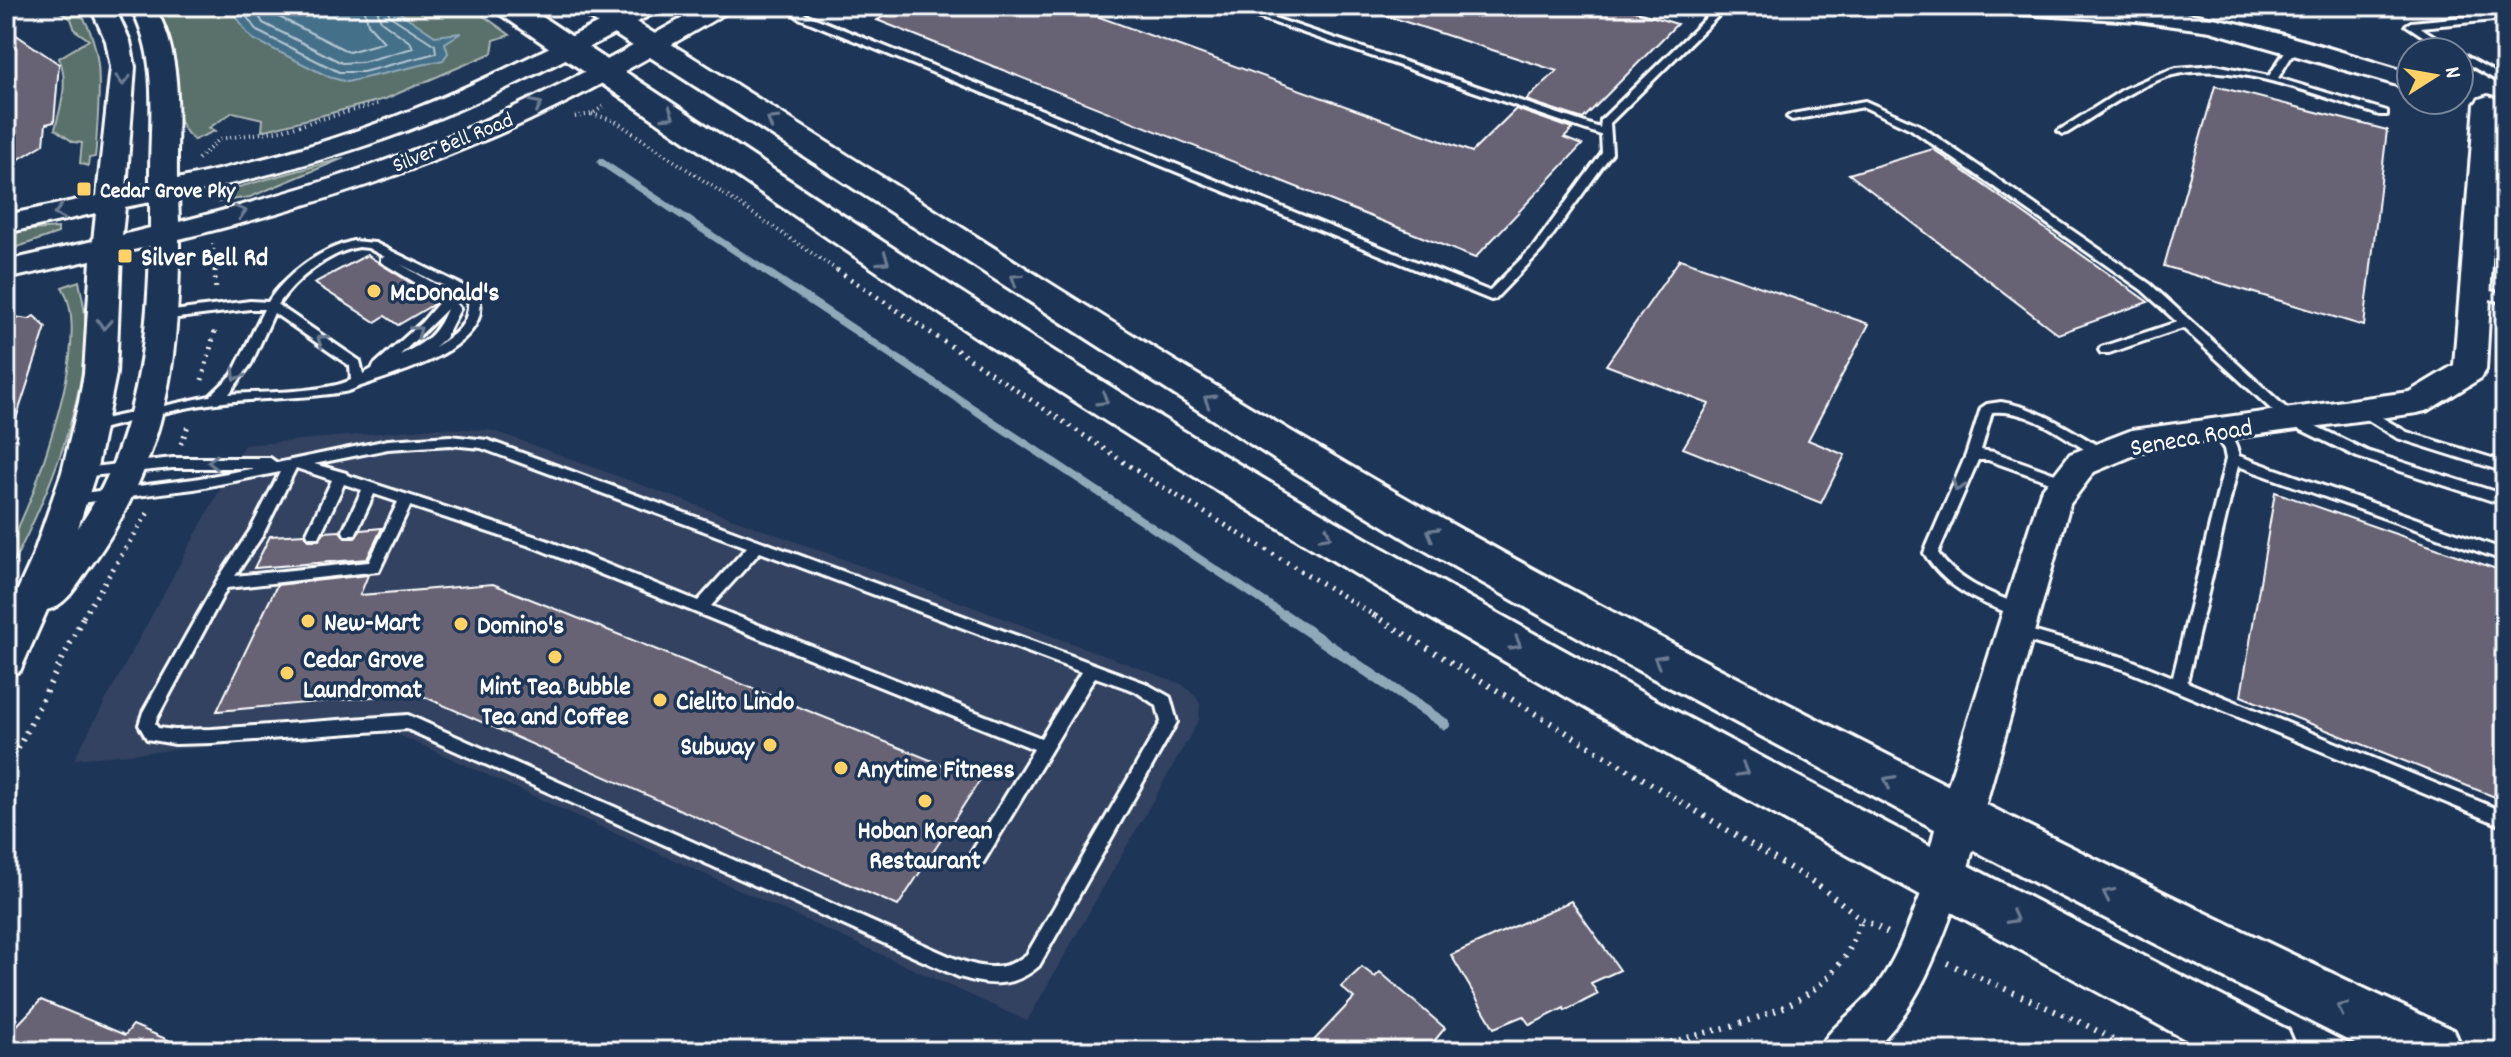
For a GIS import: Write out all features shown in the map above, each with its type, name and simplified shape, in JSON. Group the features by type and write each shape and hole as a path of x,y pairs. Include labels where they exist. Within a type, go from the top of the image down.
{"highway":[{"path":"507,6 911,278 1203,463 1572,676 1944,882 2267,1051"},
{"path":"590,6 1082,321 1373,499 1685,674 1959,817 2258,969 2433,1051"}],"street":[{"path":"11,640 74,485 100,374 107,246 123,67 118,41 102,6"},
{"path":"11,640 85,546 124,480 148,414 156,380 165,232 163,56 152,22 142,6"},
{"name":"Silver Bell Road","path":"6,224 317,152 410,121 650,6"},
{"name":"Silver Bell Road","path":"6,270 165,232 324,189 415,159 468,138 604,71 721,6"},
{"path":"2004,6 2127,12 2183,19 2293,46 2395,76"},
{"name":"Seneca Road","path":"1944,882 1959,817 2053,500 2082,463 2144,438 2417,402 2470,370 2490,295 2489,97"},
{"path":"163,130 181,152 196,155 306,139 460,99"},
{"path":"1838,1051 1860,1036 1892,1003 1944,882"}],"lane":[{"path":"790,6 814,20 1491,296 1538,248 1607,153 1605,122 1723,6"},
{"path":"1230,6 1606,133"},
{"path":"1683,6 1714,15"},
{"path":"2429,36 2411,25 2505,16"},
{"path":"2272,79 2293,46"},
{"path":"2063,131 2141,84 2163,74 2199,67 2272,79 2383,113"},
{"path":"2475,77 2489,97"},
{"path":"1792,117 1865,104 1915,127 2146,287 2290,419 2362,454 2505,500"},
{"path":"89,427 214,399 333,390 396,372 448,346 469,323 475,309 474,296 371,245 359,243 334,252 282,289 239,373 231,385 214,399"},
{"path":"272,306 281,292 311,271 358,250 371,252 444,297 454,309 437,339 358,382"},
{"path":"358,382 436,318 445,306 444,297"},
{"path":"162,316 250,305 272,306 356,364 358,382"},
{"path":"2105,350 2185,323"},
{"path":"2103,455 2018,408 1999,405 1987,408 1973,455 1931,553 1941,570 2017,622 2179,685 2505,820"},
{"path":"2362,410 2402,435 2505,467"},
{"path":"2179,685 2233,459 2231,448 2218,429"},
{"path":"74,485 124,480 236,477 291,464 361,448 399,443 482,443 1157,695 1167,708 1169,722 1033,960 1014,974 991,976 973,973 914,949 408,722 212,736 153,734 147,725 149,717 223,583 257,532 291,464"},
{"path":"1973,455 1989,455 2067,483"},
{"path":"2233,459 2505,556"},
{"path":"74,485 124,480 216,462 312,467 541,544 1044,746"},
{"path":"314,533 341,476"},
{"path":"350,531 371,486"},
{"path":"223,583 295,571 374,567 407,498"},
{"path":"701,608 758,544"},
{"path":"977,858 1091,669"}],"path":[{"path":"592,114 615,121 1146,477 1818,885 1862,919 1916,948 2084,1024 2136,1051"},
{"path":"1645,1051 1772,1012 1803,997 1818,986 1843,958 1862,919"}],"shaded area":[{"path":"434,428 488,430 503,434 1182,684 1196,697 1200,704 1199,720 1027,1021 397,734 373,732 74,759 244,445"}],"green space":[{"path":"51,6 76,6 93,39 99,92 95,157 89,158 88,166 80,163 82,143 73,142 55,129 64,85 59,58 89,40 75,30 71,19"},
{"path":"154,6 470,6 510,35 494,40 492,53 385,99 262,131 263,119 233,112 209,128 215,131 194,140 183,128 177,113 168,41"},
{"path":"344,158 250,197 218,202 217,193"},
{"path":"58,228 58,233 6,251 6,232"},
{"path":"79,281 85,313 84,350 72,418 49,485 6,577 12,544 34,490 57,417 70,358 72,331 62,287"}],"water":[{"path":"221,6 390,6 435,36 461,33 445,43 448,53 443,60 347,82 329,77 253,39 237,17"}],"building":[{"path":"903,6 1069,6 1472,152 1516,109 1573,129 1564,138 1582,145 1475,258 877,20"},
{"path":"1373,6 1618,6 1677,24 1583,119 1526,100 1557,71 1372,11"},
{"path":"6,28 59,64 54,122 46,124 44,144 6,167"},
{"path":"2215,86 2387,130 2364,326 2164,266"},
{"path":"1933,149 2148,302 2058,334 1849,174"},
{"name":"McDonald's","path":"367,255 422,290 418,294 434,304 398,325 385,316 375,322 314,283"},
{"path":"1680,259 1869,324 1808,440 1845,455 1821,503 1683,448 1709,404 1606,365"},
{"path":"6,316 29,319 34,316 46,327 11,434 6,433"},
{"path":"2275,492 2505,572 2505,801 2241,696"},
{"path":"382,528 367,559 254,568 270,536 304,534 309,540 319,540 324,532 340,531 345,538 355,538 361,530"},
{"path":"368,575 360,595 493,584 980,780 898,906 416,693 217,711 277,585"},
{"path":"1571,901 1620,970 1591,983 1598,994 1565,1011 1564,1008 1530,1025 1523,1016 1494,1028 1451,955"},
{"path":"1362,967 1375,977 1380,972 1445,1028 1426,1051 1304,1051 1354,998 1341,987"},
{"path":"41,1000 125,1035 133,1025 194,1051 6,1051 6,1037"}],"waterway":[{"path":"601,162 767,272"},
{"path":"764,270 1285,615"},
{"path":"1285,615 1445,724"}],"place":[{"name":"Cedar Grove Pky","path":"84,189"},
{"name":"Silver Bell Rd","path":"125,256"},
{"name":"McDonald's","path":"374,291"},
{"name":"New-Mart","path":"308,621"},
{"name":"Domino's","path":"461,624"},
{"name":"Mint Tea Bubble Tea and Coffee","path":"555,657"},
{"name":"Cedar Grove Laundromat","path":"287,673"},
{"name":"Cielito Lindo","path":"660,700"},
{"name":"Subway","path":"770,745"},
{"name":"Anytime Fitness","path":"841,768"},
{"name":"Hoban Korean Restaurant","path":"925,801"}]}
